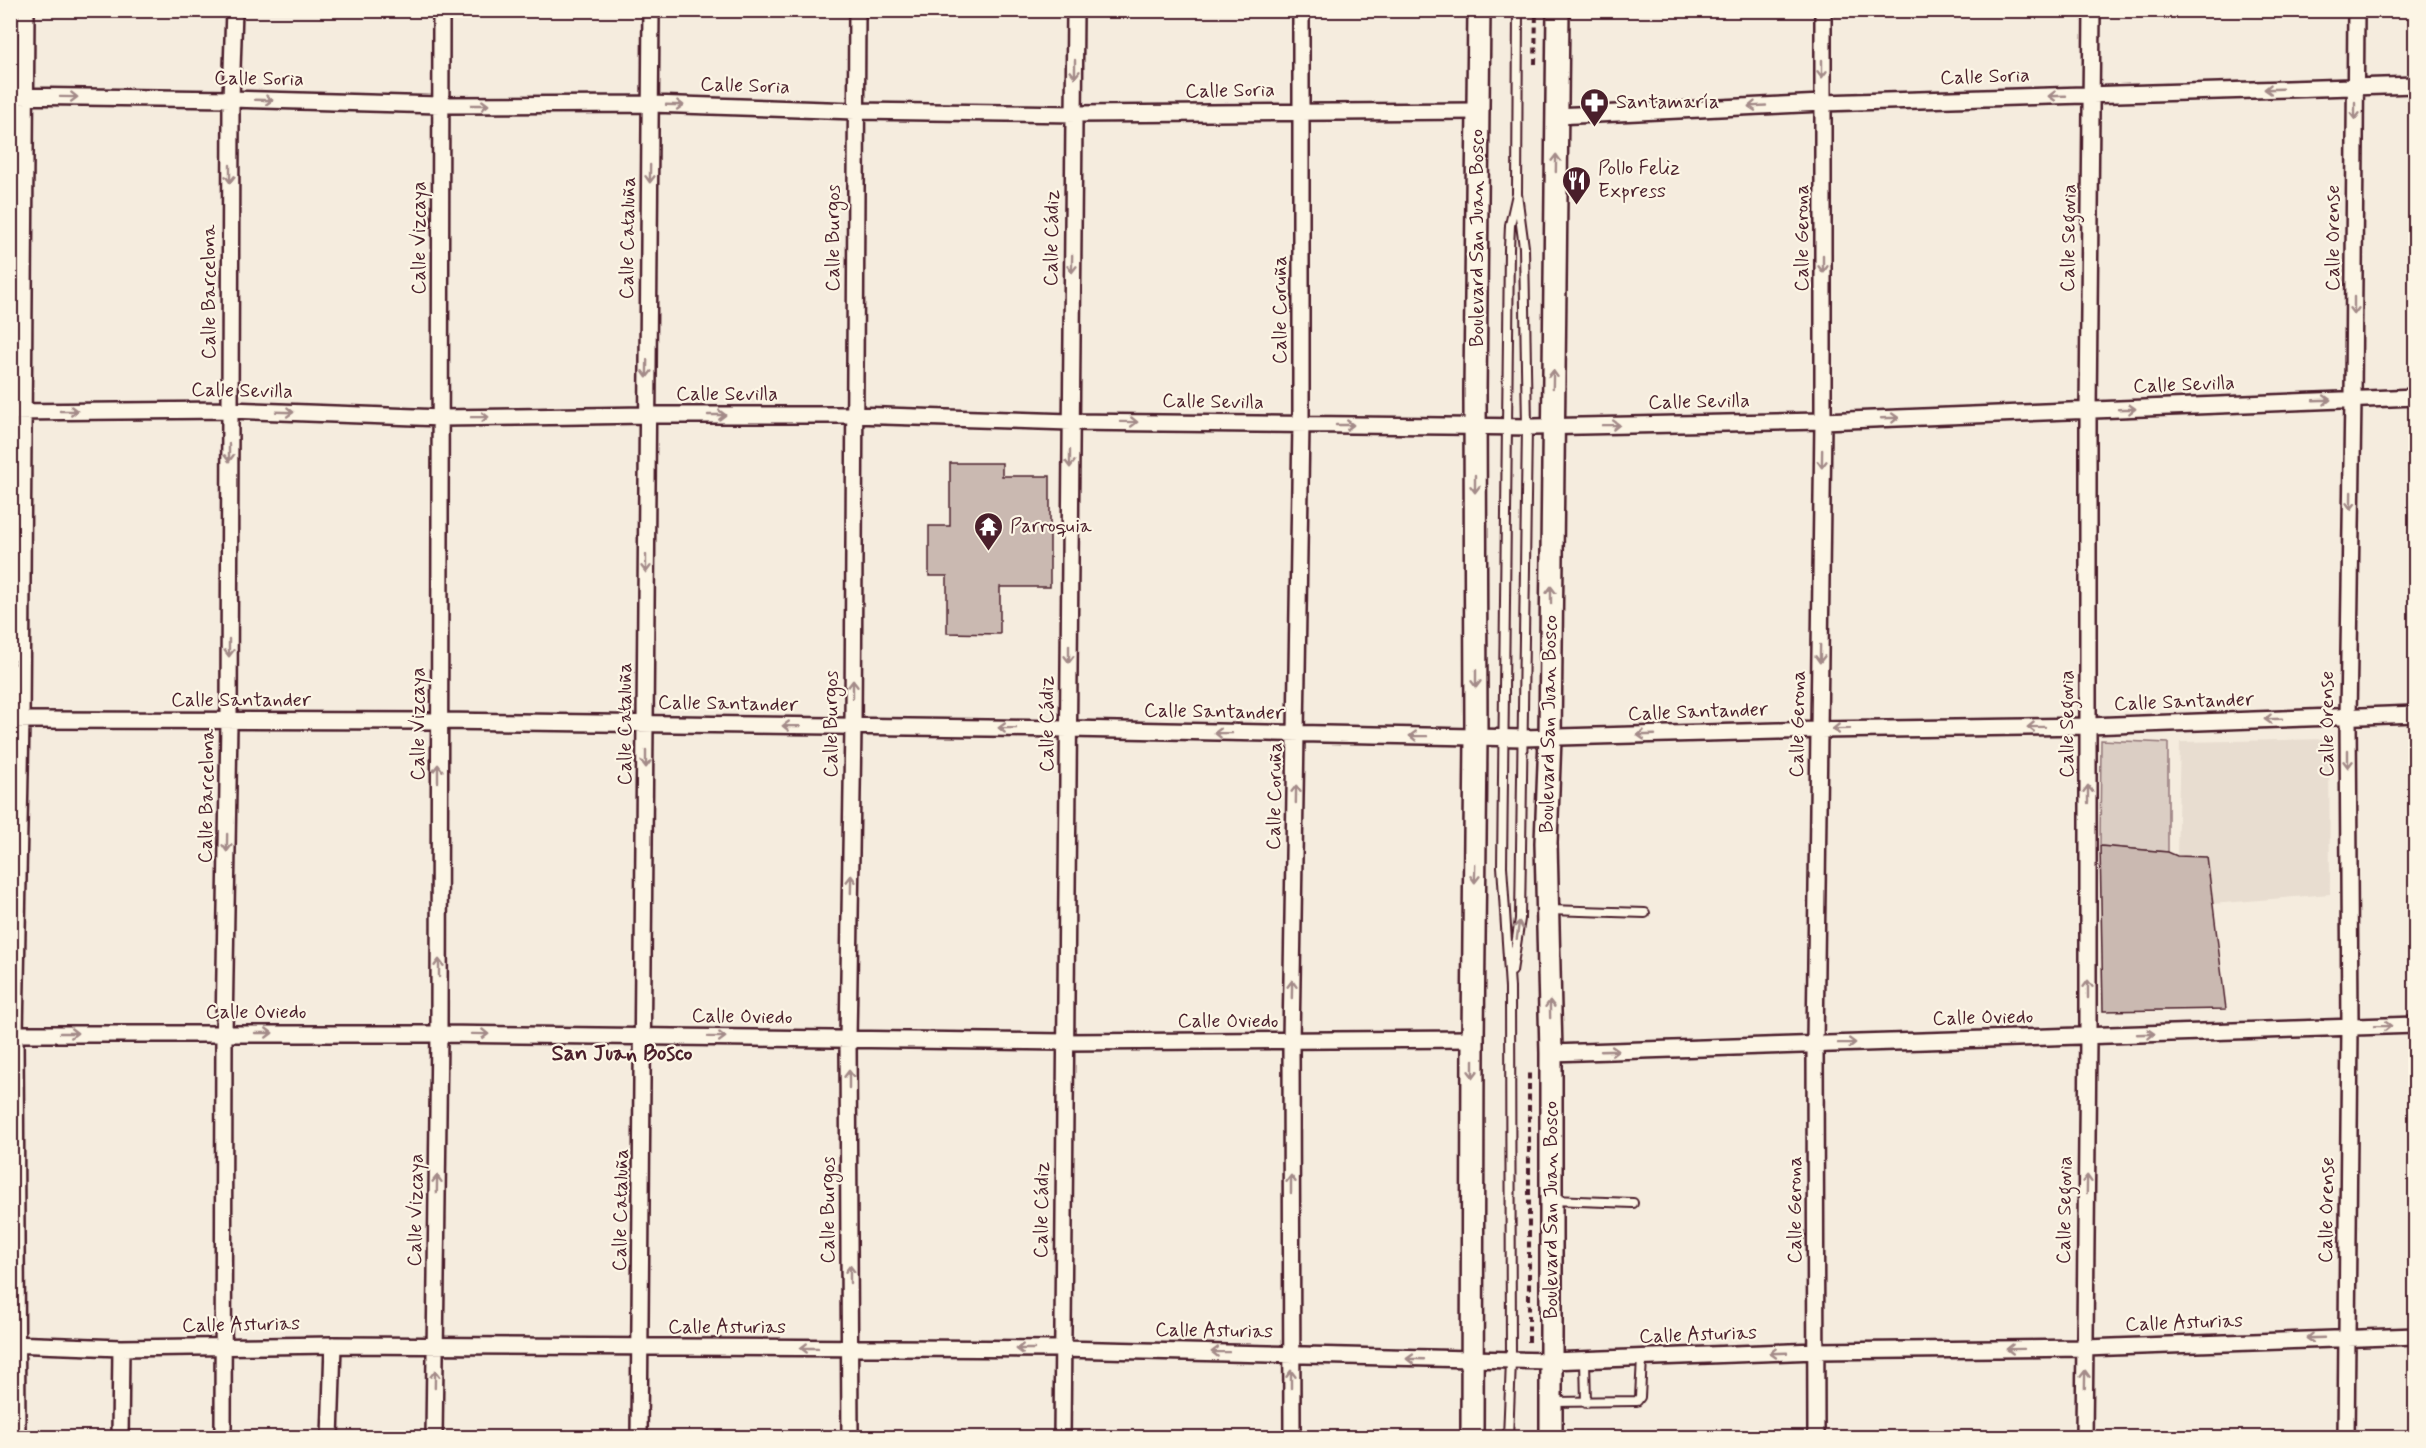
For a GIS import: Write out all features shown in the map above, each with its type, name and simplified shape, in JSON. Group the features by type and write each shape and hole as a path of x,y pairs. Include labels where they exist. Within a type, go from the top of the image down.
{"street":[{"path":"17,1437 14,1345 13,1034 16,412 18,96 26,10"},
{"name":"Calle Barcelona","path":"223,1437 231,99 234,10"},
{"name":"Calle Vizcaya","path":"434,1437 439,1034 441,10"},
{"name":"Calle Cataluña","path":"639,1437 651,10"},
{"name":"Calle Burgos","path":"850,1437 848,1040 853,727 856,10"},
{"name":"Calle Cádiz","path":"1062,1437 1061,1349 1075,10"},
{"name":"Calle Coruña","path":"1292,1437 1291,1041 1301,425 1302,10"},
{"name":"Boulevard San Juan Bosco","path":"1473,1437 1475,425 1479,10"},
{"name":"Boulevard San Juan Bosco","path":"1551,1437 1551,1053 1546,843 1550,738 1558,10"},
{"name":"Calle Gerona","path":"1816,1437 1815,1043 1823,421 1822,10"},
{"name":"Calle Segovia","path":"2084,1437 2092,10"},
{"name":"Calle Orense","path":"2346,1437 2350,1026 2348,717 2356,10"},
{"name":"Calle Soria","path":"1556,116 1822,103 2415,85"},
{"name":"Calle Soria","path":"18,96 440,105 651,104 855,111 1075,114 1478,111"},
{"name":"Calle Sevilla","path":"16,412 229,410 442,418 854,415 1070,422 1527,427 1823,421 2415,397"},
{"name":"Calle Santander","path":"16,720 646,723 1550,738 1819,730 2088,726 2415,714"},
{"name":"Calle Oviedo","path":"1551,1053 2415,1025"},
{"name":"Calle Oviedo","path":"13,1034 439,1034 1065,1042 1473,1039"},
{"name":"Calle Asturias","path":"14,1345 121,1348 333,1345 1061,1349 1550,1362 1816,1351 2085,1348 2415,1336"},
{"path":"330,1437 333,1345"},
{"path":"120,1437 121,1348"}],"lane":[{"path":"1510,988 1520,919 1527,427 1524,247 1517,194 1518,10"},
{"path":"1510,1435 1510,988 1502,866 1509,249 1510,225 1517,194"},
{"path":"1548,910 1645,913"},
{"path":"1551,1200 1633,1203"},
{"path":"1551,1402 1637,1401 1640,1396 1642,1358"},
{"path":"1585,1360 1586,1402"}],"shaded area":[{"path":"2329,739 2330,894 2212,904 2207,857 2177,856 2180,742"},
{"path":"2101,740 2168,743 2168,852 2100,846"}],"building":[{"name":"Parroquia","path":"950,463 1002,463 1002,476 1050,476 1050,587 1000,587 1000,634 947,633 947,576 929,576 929,526 950,526"},
{"path":"2100,846 2168,852 2177,856 2207,857 2226,1009 2103,1011"}],"place":[{"name":"Santamaría","path":"1595,128"},
{"name":"Pollo Feliz Express","path":"1577,206"},
{"name":"Parroquia","path":"989,552"}],"district":[{"name":"San Juan Bosco","path":"622,1054"}]}
